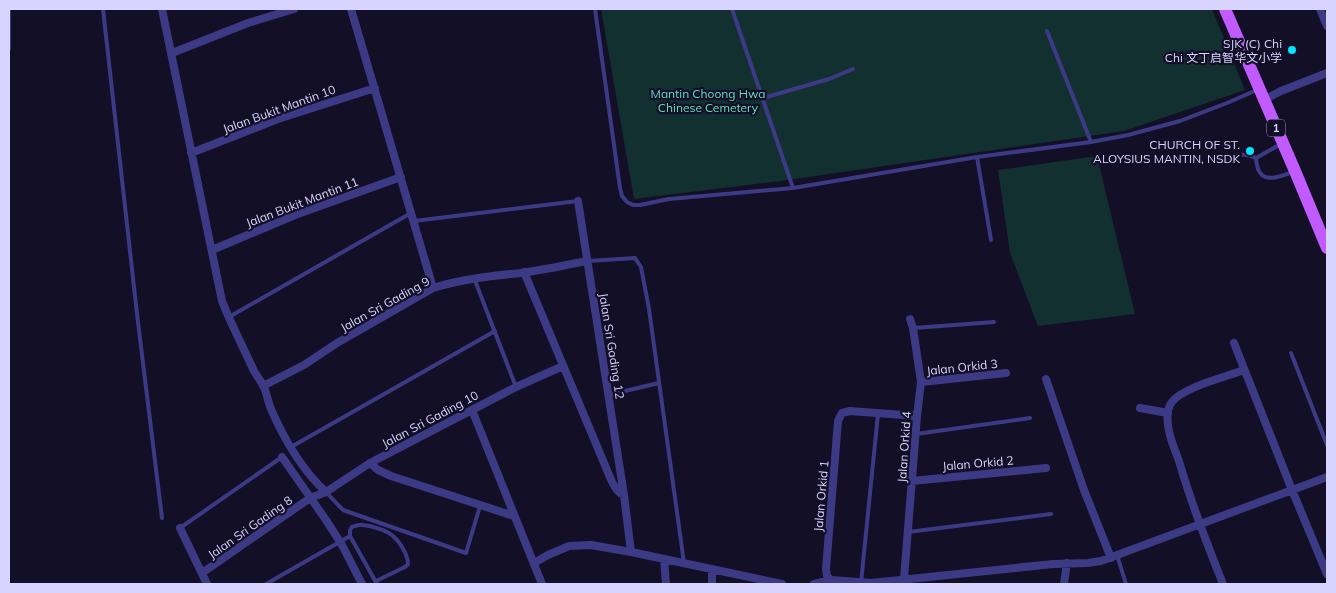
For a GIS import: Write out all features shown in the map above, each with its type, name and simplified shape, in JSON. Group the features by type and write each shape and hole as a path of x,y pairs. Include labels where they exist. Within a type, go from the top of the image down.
{"main road":[{"name":"1","path":"1225,9 1296,171 1327,248"}],"street":[{"path":"162,9 222,301 228,317 263,386 271,408 292,447 312,478 326,492"},
{"path":"172,52 248,23 294,9"},
{"path":"351,9 433,288"},
{"path":"1320,9 1327,26"},
{"path":"1262,94 1281,91 1327,73"},
{"name":"Jalan Bukit Mantin 10","path":"191,153 278,119 374,88"},
{"name":"Jalan Bukit Mantin 11","path":"212,250 295,215 401,177"},
{"name":"Jalan Sri Gading 12","path":"578,201 624,495 631,552"},
{"name":"Jalan Sri Gading 9","path":"263,386 433,288 474,278 524,272 587,261"},
{"path":"524,272 612,482 616,489 624,495"},
{"name":"Jalan Orkid 4","path":"904,579 921,382 914,328 910,319"},
{"path":"1234,343 1327,574"},
{"name":"Jalan Sri Gading 10","path":"310,498 326,492 370,463 516,386 563,366"},
{"path":"1223,584 1188,492 1168,426 1168,413 1171,403 1178,395 1244,370"},
{"name":"Jalan Orkid 3","path":"921,382 1006,373"},
{"path":"1046,379 1084,490 1114,556"},
{"path":"1140,408 1168,413"},
{"path":"472,410 542,584"},
{"name":"Jalan Orkid 1","path":"831,580 827,576 826,569 838,421 842,413 850,411 878,412"},
{"path":"878,412 917,416"},
{"path":"282,457 326,520 362,584"},
{"path":"370,463 378,470 391,476 514,516"},
{"name":"Jalan Orkid 2","path":"912,481 1046,468"},
{"path":"814,584 831,580 861,584 1067,563 1088,563 1114,556 1327,477"},
{"name":"Jalan Sri Gading 8","path":"202,573 310,498"},
{"path":"180,528 207,584"},
{"path":"534,563 569,546 591,545 684,563 754,581 782,584"},
{"path":"664,559 666,584"},
{"path":"1064,584 1067,563"},
{"path":"712,570 712,584"}],"lane":[{"path":"9,9 9,49"},
{"path":"103,9 162,518"},
{"path":"596,9 620,188 626,202 633,205 793,188 977,157 1091,142 1128,135 1262,94"},
{"path":"732,9 793,188"},
{"path":"1047,31 1091,142"},
{"path":"763,98 829,80 853,69"},
{"path":"1256,158 1283,143"},
{"path":"1230,157 1245,154 1256,158"},
{"path":"977,157 991,240"},
{"path":"1256,158 1256,163 1264,178 1271,179 1296,171"},
{"path":"414,221 578,201"},
{"path":"228,317 411,213"},
{"path":"587,261 635,258 641,267 649,309 684,563"},
{"path":"474,278 516,386"},
{"path":"914,328 994,322"},
{"path":"292,447 494,331"},
{"path":"1291,353 1327,445"},
{"path":"608,395 659,383"},
{"path":"861,584 878,412"},
{"path":"916,434 1030,418"},
{"path":"180,528 282,457"},
{"path":"326,492 343,510 466,552 480,506"},
{"path":"908,532 1051,514"},
{"path":"362,524 386,531 398,540 408,559 408,564 405,567 377,583 350,536 352,527 362,524"},
{"path":"266,584 350,536"},
{"path":"1114,556 1126,584"}],"green space":[{"name":"Mantin Choong Hwa Chinese Cemetery","path":"601,9 1212,9 1245,90 1124,131 781,181 634,199"},
{"path":"1097,156 1135,314 1038,326 1010,253 998,170"}],"place":[{"name":"SJK (C) Chi Chi 文丁启智华文小学","path":"1292,50"},
{"name":"CHURCH OF ST. ALOYSIUS MANTIN, NSDK","path":"1250,151"}]}
